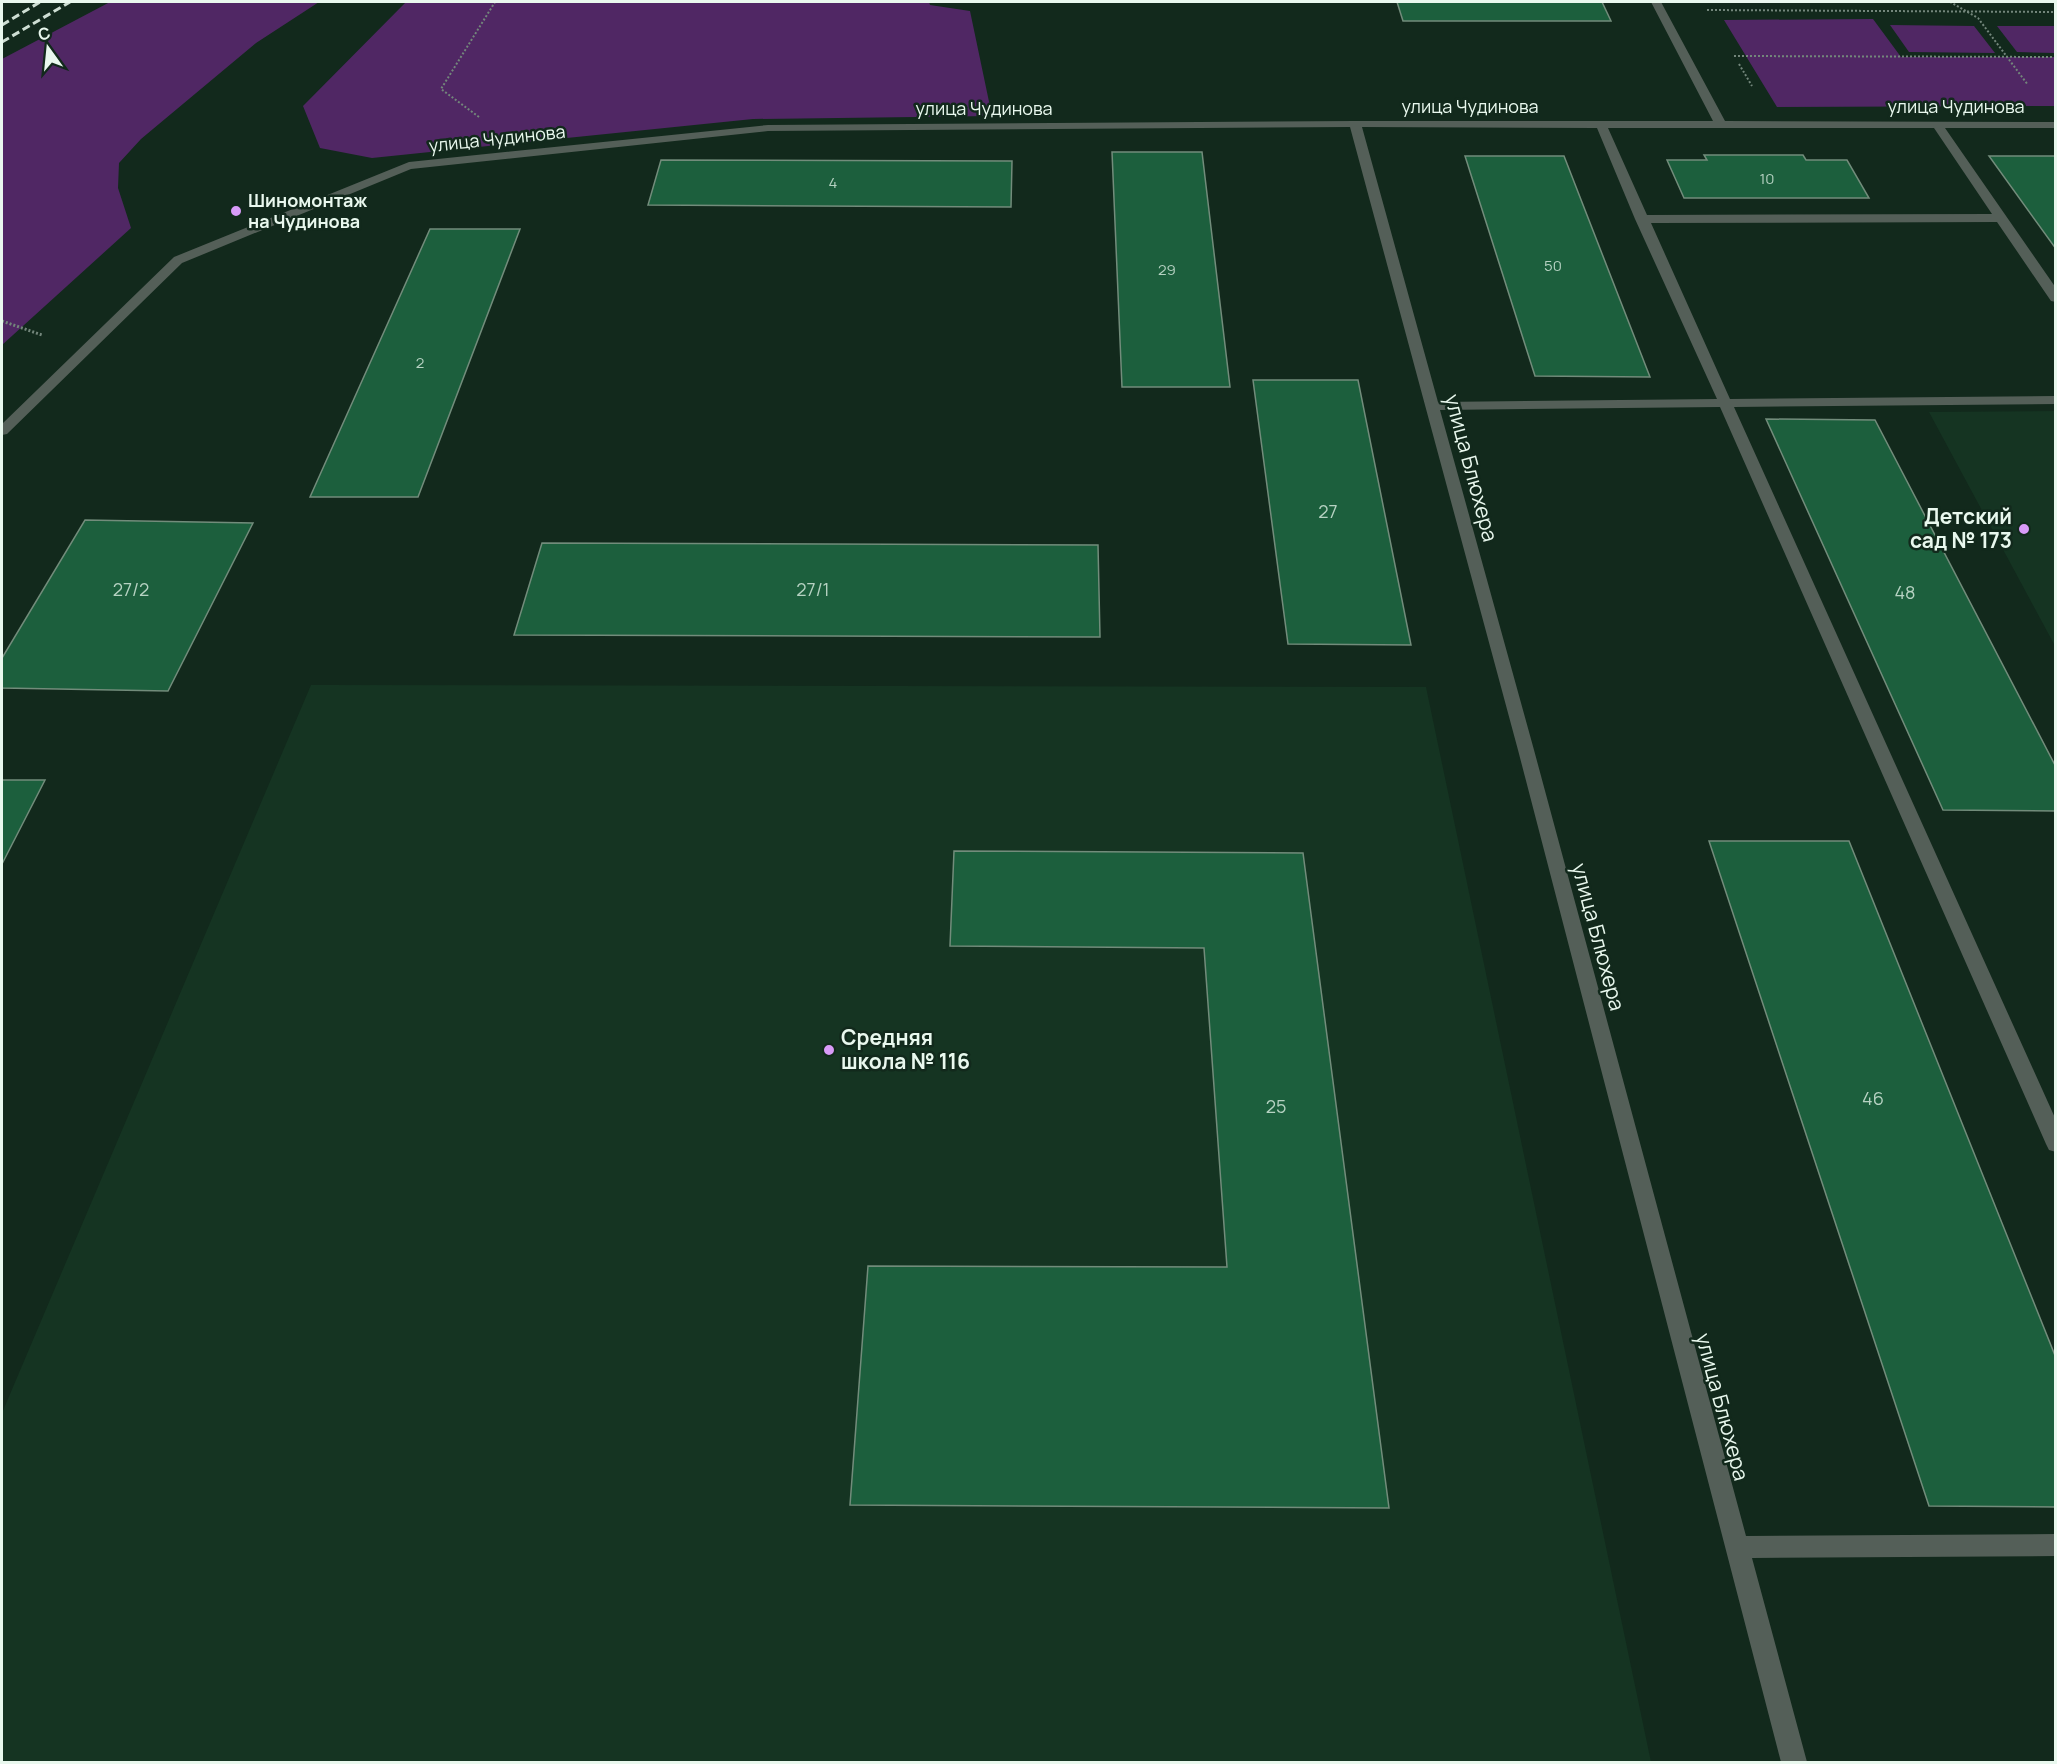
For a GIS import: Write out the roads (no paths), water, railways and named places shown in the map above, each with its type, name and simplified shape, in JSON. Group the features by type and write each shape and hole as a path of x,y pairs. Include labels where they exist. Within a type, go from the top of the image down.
{"street":[{"path":"1656,2 1721,125"},
{"name":"улица Чудинова","path":"2,431 178,260 409,166 768,128 1355,124 2055,125"},
{"name":"улица Блюхера","path":"1355,124 1526,750 1794,1762"},
{"path":"1600,125 2055,1144"},
{"path":"1937,125 2055,298"},
{"path":"1641,219 2001,218"},
{"path":"1431,406 2055,400"},
{"path":"1736,1547 2055,1545"}],"railway":[{"path":"2,25 40,2"},
{"path":"2,42 70,2"}],"place":[{"name":"Шиномонтаж на Чудинова","path":"236,211"},
{"name":"Детский сад № 173","path":"2024,529"},
{"name":"Средняя школа № 116","path":"829,1050"}]}
